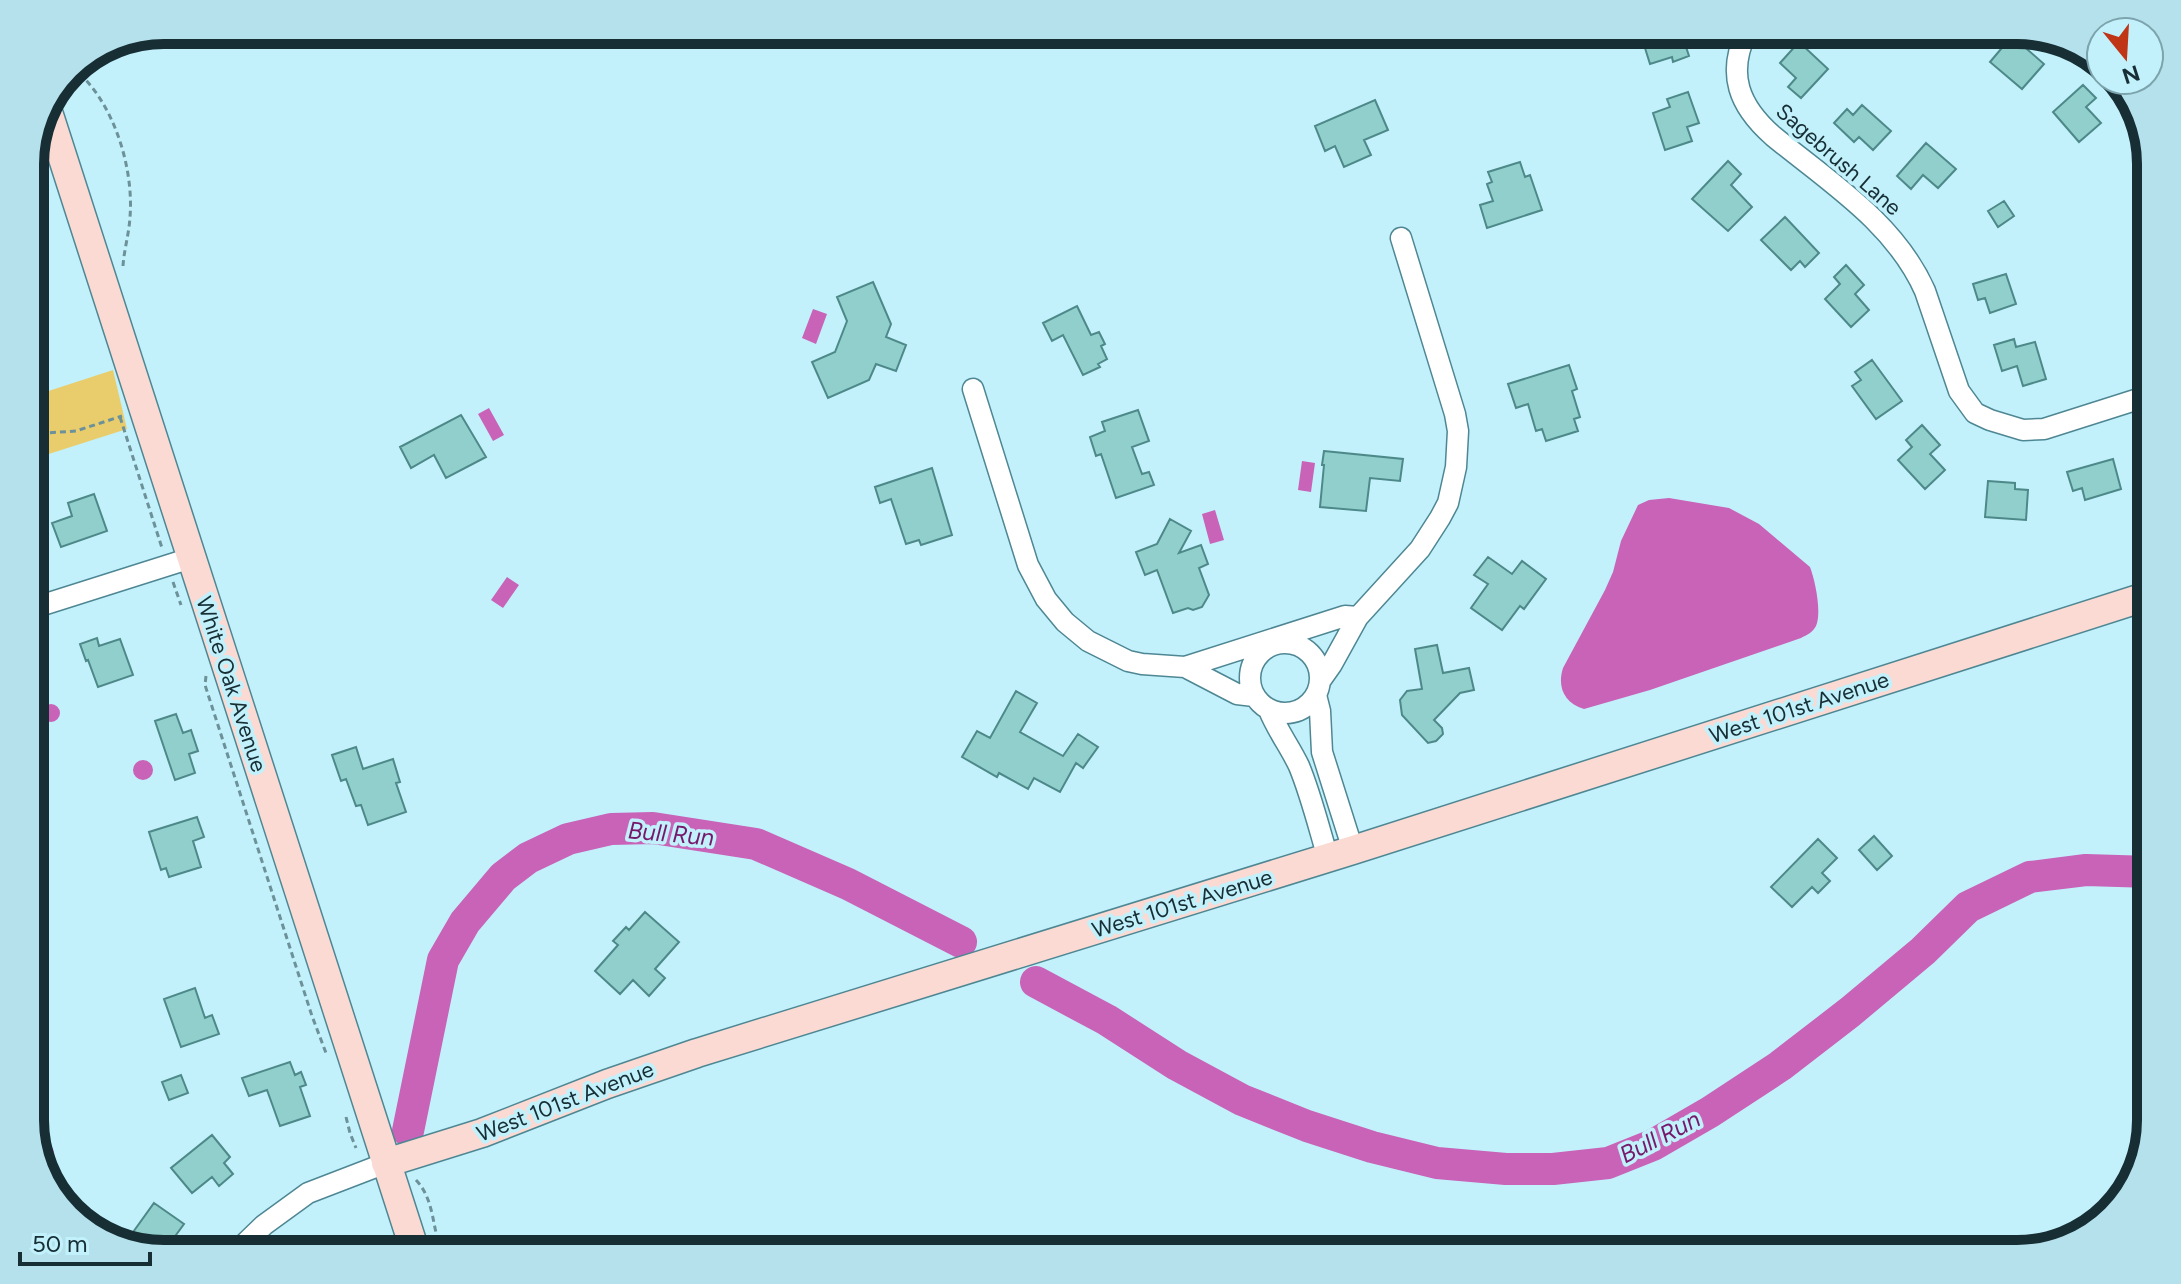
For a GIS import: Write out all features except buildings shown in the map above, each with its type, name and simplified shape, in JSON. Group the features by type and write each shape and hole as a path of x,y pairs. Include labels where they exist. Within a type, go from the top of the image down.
{"street":[{"name":"Sagebrush Lane","path":"1741,44 1737,78 1740,95 1748,108 1757,122 1882,225 1901,248 1925,291 1959,391 1975,413 2023,430 2044,429 2137,399"},
{"name":"White Oak Avenue","path":"52,123 411,1240"},
{"path":"1185,667 1237,694 1287,714 1304,708 1358,617 1432,533 1448,503 1456,467 1458,431 1455,414 1401,238"},
{"path":"973,389 1028,565 1046,599 1076,632 1103,649 1128,661 1185,667 1345,616 1358,617"},
{"path":"44,605 191,558"},
{"name":"West 101st Avenue","path":"248,1240 308,1193 386,1163 482,1133 660,1065 1340,854 2137,599"},
{"path":"1271,642 1296,645 1309,653 1318,666 1322,752 1340,854"},
{"path":"1271,642 1252,666 1250,681 1290,748 1340,854"}],"path":[{"path":"82,76 110,116 123,150 130,218 123,265"},
{"path":"44,433 76,431 143,408"}],"shaded area":[{"path":"813,309 827,314 816,344 802,338"},
{"path":"113,370 127,429 44,456 44,392"},
{"path":"489,408 504,435 493,441 478,414"},
{"path":"1302,461 1315,463 1311,492 1298,490"},
{"path":"1669,498 1729,508 1759,524 1810,567 1818,605 1816,626 1801,638 1650,690 1584,709 1571,703 1564,693 1561,682 1563,668 1605,590 1621,541 1638,505 1649,500"},
{"path":"1215,510 1224,540 1210,544 1202,514"},
{"path":"507,577 519,585 503,608 491,600"},
{"path":"55,704 60,709 58,720 44,720 44,706"},
{"path":"139,760 147,760 153,770 147,780 139,780 133,774 133,766"},
{"path":"44,802 49,807 49,815 44,820"},
{"path":"46,1142 53,1148 52,1163"}],"waterway":[{"name":"Bull Run","path":"408,1131 443,960 465,922 503,877 528,858 568,839 611,829 653,828 756,844 848,884 961,942"},
{"name":"Bull Run","path":"1036,982 1242,1100 1307,1126 1372,1147 1437,1163 1506,1169 1553,1169 1608,1163 1653,1145 1710,1112 1780,1066 1850,1012 1923,951 1968,907 2030,877 2086,870 2137,872"}]}
